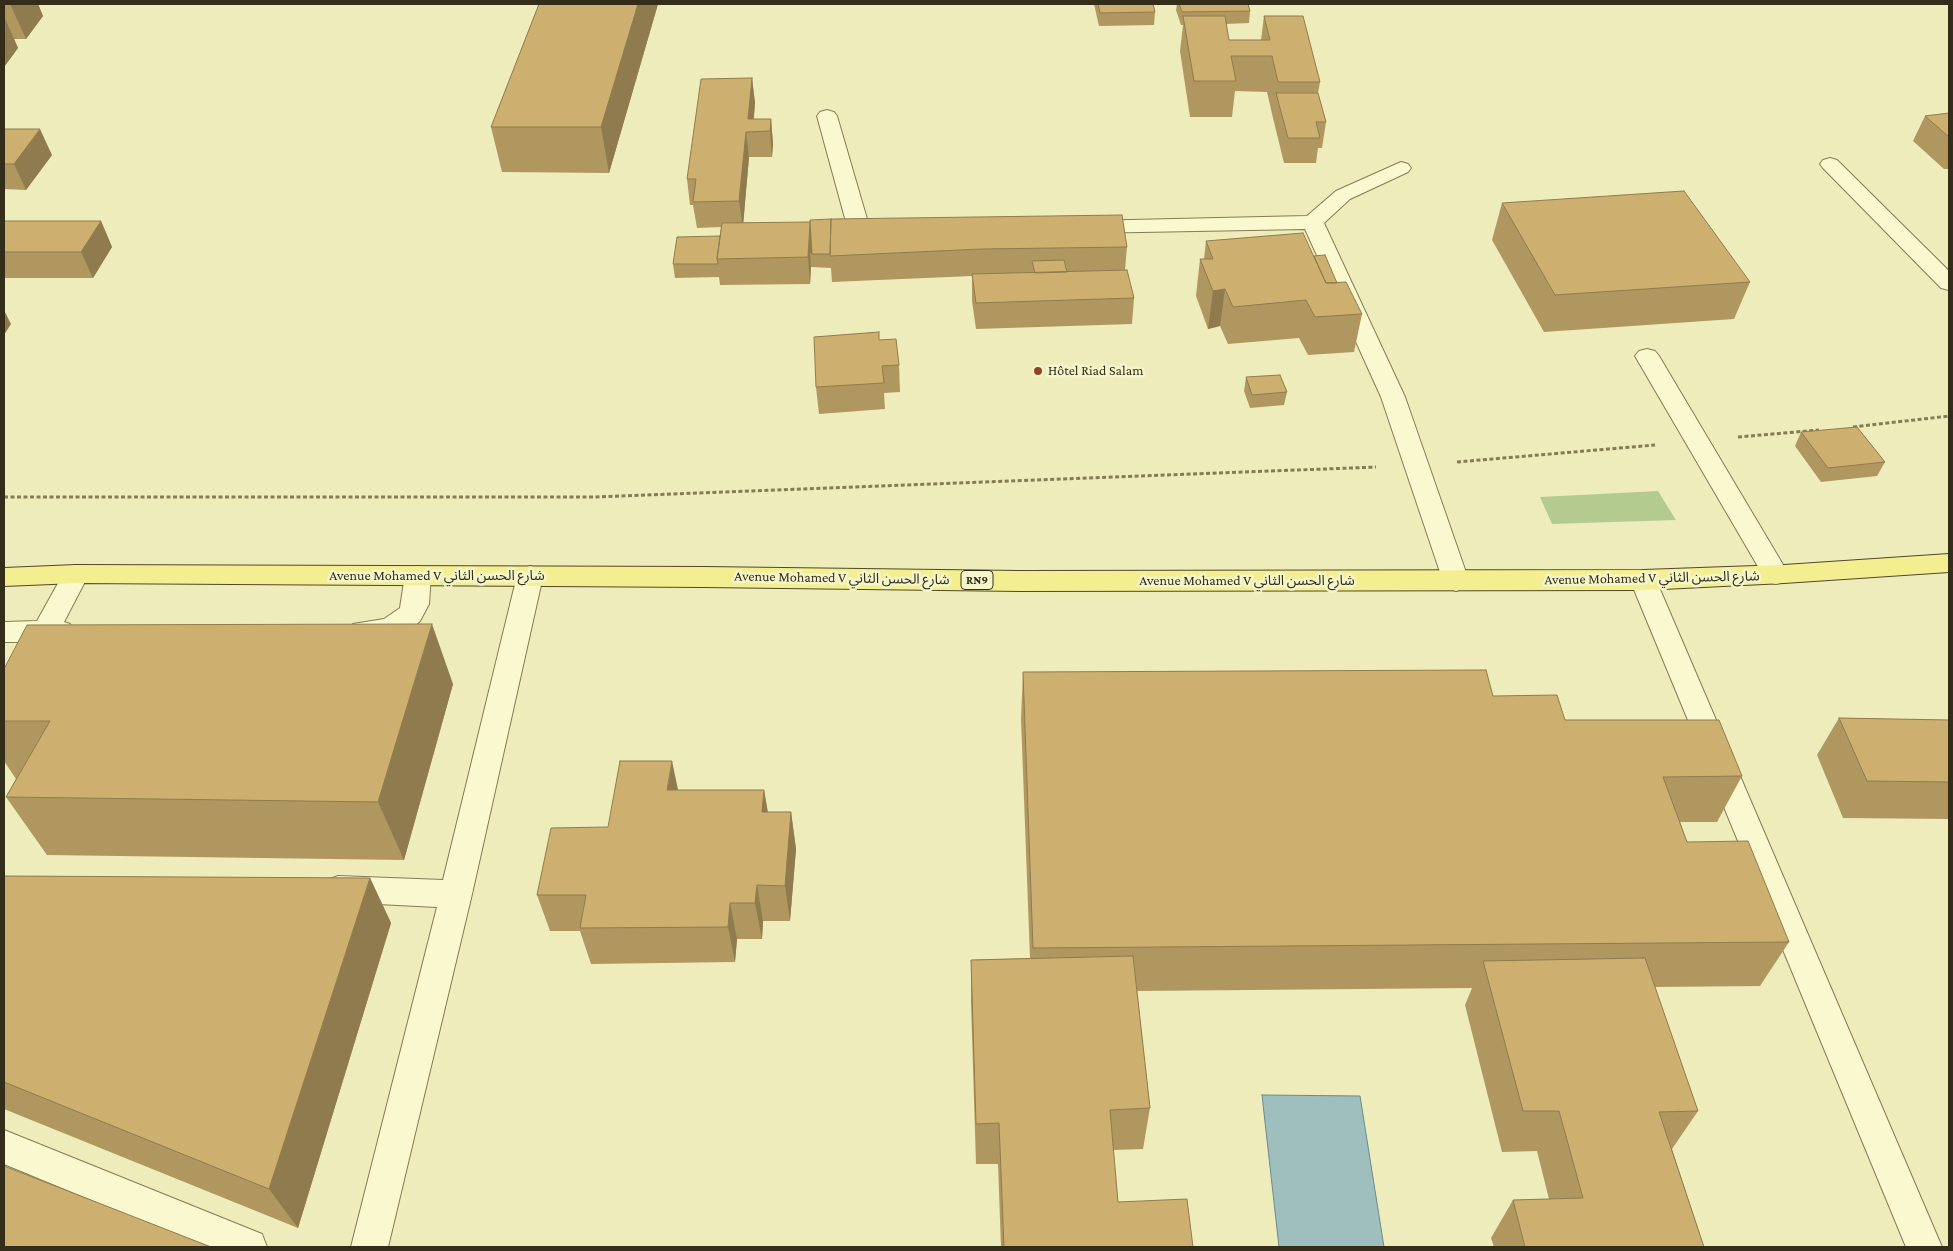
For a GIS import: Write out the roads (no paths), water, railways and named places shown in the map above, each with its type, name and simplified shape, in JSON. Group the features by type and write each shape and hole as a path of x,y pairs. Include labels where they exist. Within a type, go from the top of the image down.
{"main road":[{"name":"Avenue Mohamed V شارع الحسن الثاني","path":"4,577 76,574 418,575 1020,581 1643,580 1776,575 1949,563"}],"street":[{"path":"827,116 857,222 875,232 904,231"},
{"path":"1830,164 1949,283"},
{"path":"1064,228 1313,222 1343,196 1401,168"},
{"path":"1313,222 1393,397 1456,580"},
{"path":"1647,356 1776,575"},
{"path":"28,666 76,574"},
{"path":"338,631 377,631 399,624 410,614 415,604 418,575"},
{"path":"369,1247 456,894 530,576"},
{"path":"1643,580 1924,1247"},
{"path":"4,632 84,631"},
{"path":"308,888 456,894"},
{"path":"4,1147 249,1247"}],"water":[{"path":"1262,1095 1360,1096 1384,1247 1279,1247"}],"place":[{"name":"Hôtel Riad Salam","path":"1038,371"}]}
